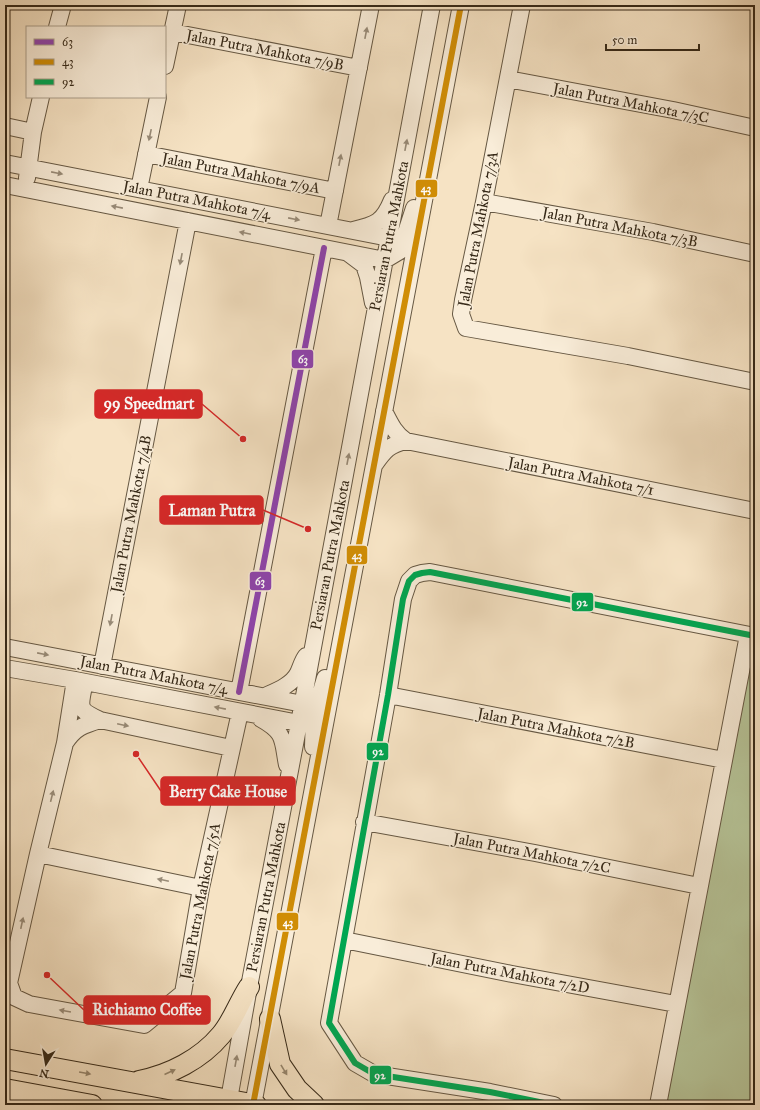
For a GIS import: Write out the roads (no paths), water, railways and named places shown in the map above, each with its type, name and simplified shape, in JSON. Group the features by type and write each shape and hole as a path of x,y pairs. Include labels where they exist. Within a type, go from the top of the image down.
{"main road":[{"path":"133,1082 157,1078 182,1067 205,1051 222,1035 249,987"},
{"path":"270,1019 280,1064 297,1089 314,1105"},
{"path":"5,1059 133,1082 229,1102 254,1105"},
{"path":"5,1089 92,1105"}],"street":[{"path":"57,26 63,5"},
{"path":"166,61 178,5"},
{"name":"Jalan Putra Mahkota 7/9B","path":"328,226 371,5"},
{"name":"Persiaran Putra Mahkota","path":"308,709 313,646 432,5"},
{"name":"Persiaran Putra Mahkota","path":"254,1105 461,5"},
{"name":"Jalan Putra Mahkota 7/3A","path":"522,5 462,307 461,314 466,328 628,356 755,382"},
{"name":"Jalan Putra Mahkota 7/9B","path":"172,32 359,68"},
{"name":"Jalan Putra Mahkota 7/3C","path":"508,79 673,110 755,128"},
{"path":"26,189 34,132 41,98"},
{"path":"139,189 158,98"},
{"path":"5,126 34,132"},
{"name":"Jalan Putra Mahkota 7/9A","path":"146,154 335,191"},
{"name":"Jalan Putra Mahkota 7/4","path":"5,163 389,238"},
{"path":"399,333 397,305 402,274 400,251 412,218 418,194 431,168"},
{"path":"350,230 370,226 383,217 400,178"},
{"name":"Jalan Putra Mahkota 7/4","path":"5,185 385,260"},
{"name":"Jalan Putra Mahkota 7/3B","path":"484,202 653,232 755,254"},
{"name":"Jalan Putra Mahkota 7/4B","path":"102,666 188,221"},
{"path":"389,238 400,251"},
{"path":"239,692 324,248"},
{"path":"385,260 400,251"},
{"path":"348,252 364,265 372,293 375,315"},
{"path":"384,410 398,436 406,441"},
{"path":"374,465 388,447 406,441"},
{"name":"Jalan Putra Mahkota 7/1","path":"406,441 755,511"},
{"path":"554,1105 490,1092 374,1074 355,1063 329,1023 388,695 403,599 409,580 422,572 430,572 751,636 699,886 658,1105"},
{"path":"265,696 292,681 298,674 302,661 313,646"},
{"name":"Jalan Putra Mahkota 7/4","path":"5,647 265,696 308,709"},
{"path":"299,724 308,709 333,654 340,649"},
{"name":"Jalan Putra Mahkota 7/4","path":"5,668 80,681 299,724"},
{"path":"80,681 82,708 84,712 100,720 231,748"},
{"name":"Jalan Putra Mahkota 7/5A","path":"80,681 38,854 9,983 14,997 29,1004 144,1025 183,993 202,888 231,748 247,713"},
{"name":"Jalan Putra Mahkota 7/2B","path":"388,695 724,760"},
{"path":"308,709 314,742 310,769 313,791"},
{"path":"247,713 278,731 283,740 289,776"},
{"path":"65,743 70,735 81,726 100,720"},
{"name":"Persiaran Putra Mahkota","path":"229,1102 249,987 299,724"},
{"name":"Jalan Putra Mahkota 7/2C","path":"364,822 534,853 699,886"},
{"path":"38,854 202,888"},
{"name":"Jalan Putra Mahkota 7/2D","path":"344,940 512,974 676,1004"}],"place":[{"name":"99 Speedmart","path":"243,439"},
{"name":"Laman Putra","path":"308,529"},
{"name":"Berry Cake House","path":"136,754"},
{"name":"Richiamo Coffee","path":"47,975"}]}
